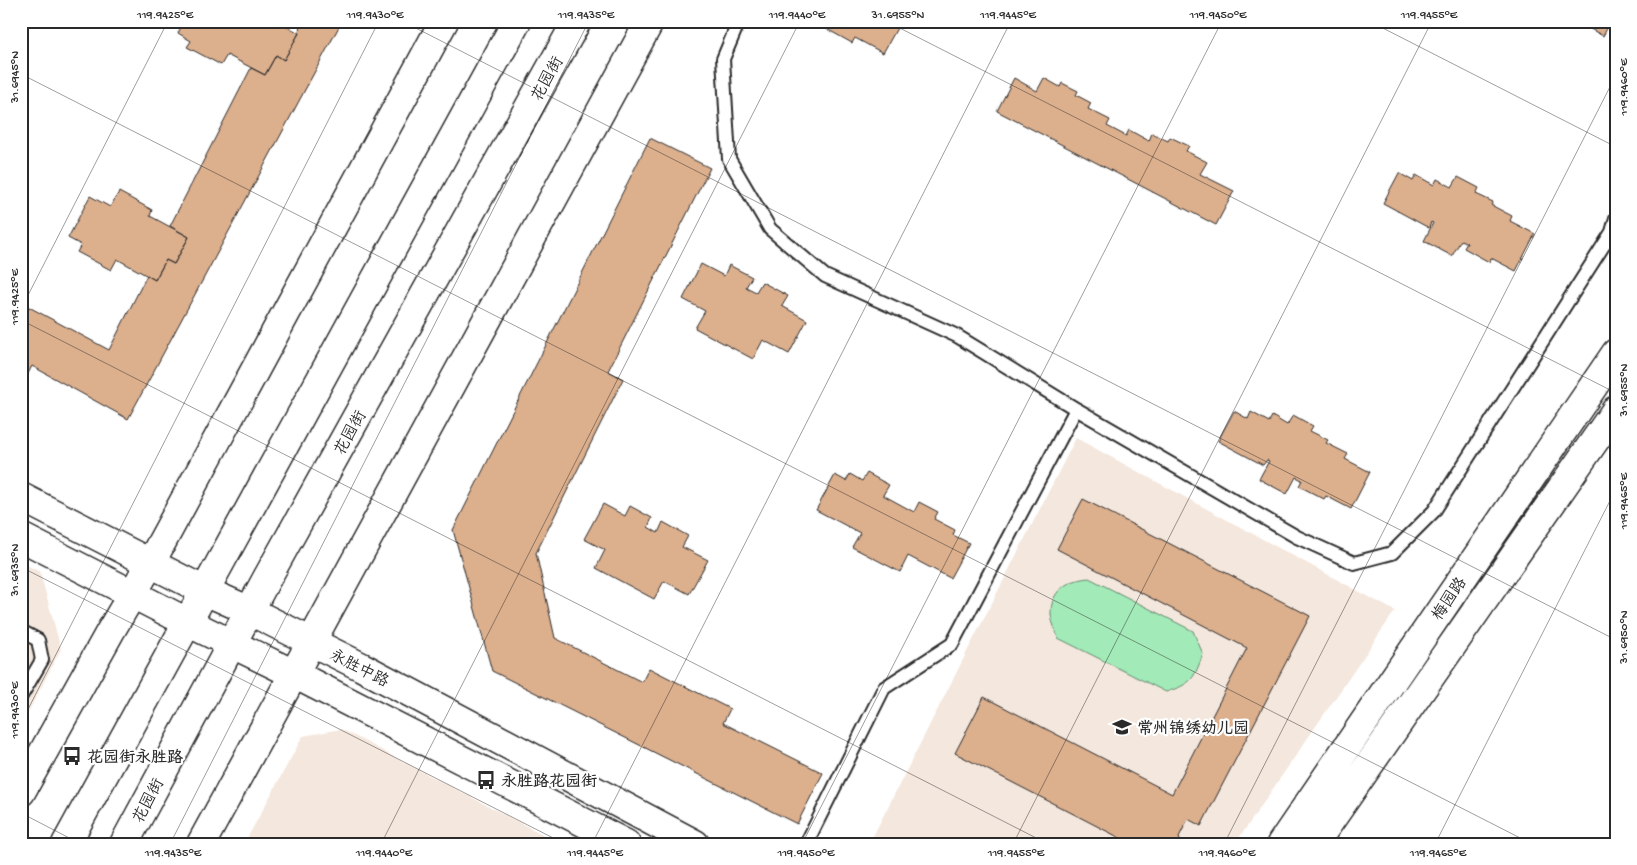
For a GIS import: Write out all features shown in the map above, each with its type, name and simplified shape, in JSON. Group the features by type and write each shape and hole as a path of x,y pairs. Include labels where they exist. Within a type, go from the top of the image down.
{"street":[{"path":"21,792 151,562 444,21"},
{"path":"66,844 517,21"},
{"name":"花园街","path":"124,844 232,643 577,21"},
{"path":"201,844 650,21"},
{"name":"梅园路","path":"1281,844 1616,353"},
{"name":"梅园路","path":"1314,844 1616,410"},
{"name":"永胜中路","path":"21,497 205,591 312,642 695,844"},
{"path":"21,537 626,844"}],"lane":[{"path":"739,21 723,59 729,159 770,229 825,276 957,336 1076,409 1297,537 1354,563 1392,553 1434,511 1612,232 1616,218"},
{"path":"806,844 884,688 952,644 1076,409"},
{"path":"21,631 38,640 42,660 21,696"}],"shaded area":[{"name":"常州锦绣幼儿园","path":"1076,438 1395,611 1235,844 869,844"},
{"path":"21,562 40,572 61,649 21,726"},
{"path":"341,729 561,844 244,844 303,736"}],"green space":[{"path":"1089,578 1193,631 1203,654 1194,675 1187,683 1166,692 1058,638 1051,615 1053,599 1061,588 1067,584"}],"building":[{"path":"184,21 278,21 299,33 284,60 276,55 265,75 227,55 221,65 187,47 191,41 178,33"},
{"path":"300,21 342,21 128,419 32,366 21,387 21,322 29,307 109,350 147,275 155,280 166,260 174,264 189,237 170,226 251,68 265,75 276,55 284,60 299,33"},
{"path":"812,21 901,21 883,53 855,38 852,43"},
{"path":"1576,21 1611,21 1603,36"},
{"path":"1014,78 1037,91 1044,78 1060,87 1062,83 1078,91 1076,95 1091,103 1088,109 1110,120 1107,126 1126,136 1129,130 1149,141 1152,133 1168,141 1170,137 1189,146 1186,151 1207,162 1200,174 1234,191 1216,225 997,111"},
{"path":"650,138 710,168 608,371 623,379 536,553 555,638 642,682 649,668 730,709 723,723 823,773 797,824 492,671 453,530"},
{"path":"1399,173 1413,181 1416,175 1434,185 1437,179 1452,187 1458,177 1479,188 1476,194 1493,202 1491,205 1512,216 1510,221 1535,234 1516,271 1491,258 1489,262 1464,248 1467,243 1461,240 1452,256 1424,241 1433,223 1431,222 1429,228 1383,203"},
{"path":"119,192 152,210 150,216 189,237 174,264 166,260 155,280 117,259 111,270 77,252 81,245 68,238 90,196 110,207"},
{"path":"701,264 724,276 729,265 752,277 746,287 756,292 762,282 788,296 782,306 807,320 789,354 763,340 753,359 695,328 705,311 683,299"},
{"path":"21,304 29,307 21,322"},
{"path":"1234,411 1248,419 1251,412 1269,422 1272,416 1287,425 1293,415 1313,426 1310,431 1328,440 1326,443 1348,454 1345,459 1370,472 1351,509 1326,496 1324,499 1299,486 1302,480 1296,477 1287,494 1259,479 1269,461 1267,460 1263,465 1218,441"},
{"path":"867,473 889,485 883,495 914,512 919,502 938,512 934,519 955,530 953,535 969,543 950,578 908,556 900,572 852,547 860,533 816,510 835,475 846,481 850,474 862,481"},
{"path":"1083,499 1310,616 1201,826 1188,819 1179,837 1181,844 1126,844 1126,841 955,753 984,697 1172,794 1247,648 1057,549"},
{"path":"603,504 625,516 630,506 652,518 648,527 658,533 663,522 688,536 682,547 708,560 689,594 664,581 654,599 596,568 605,550 584,539"}],"place":[{"name":"常州锦绣幼儿园","path":"1122,727"},
{"name":"花园街永胜路","path":"72,756"},
{"name":"永胜路花园街","path":"486,780"}]}
